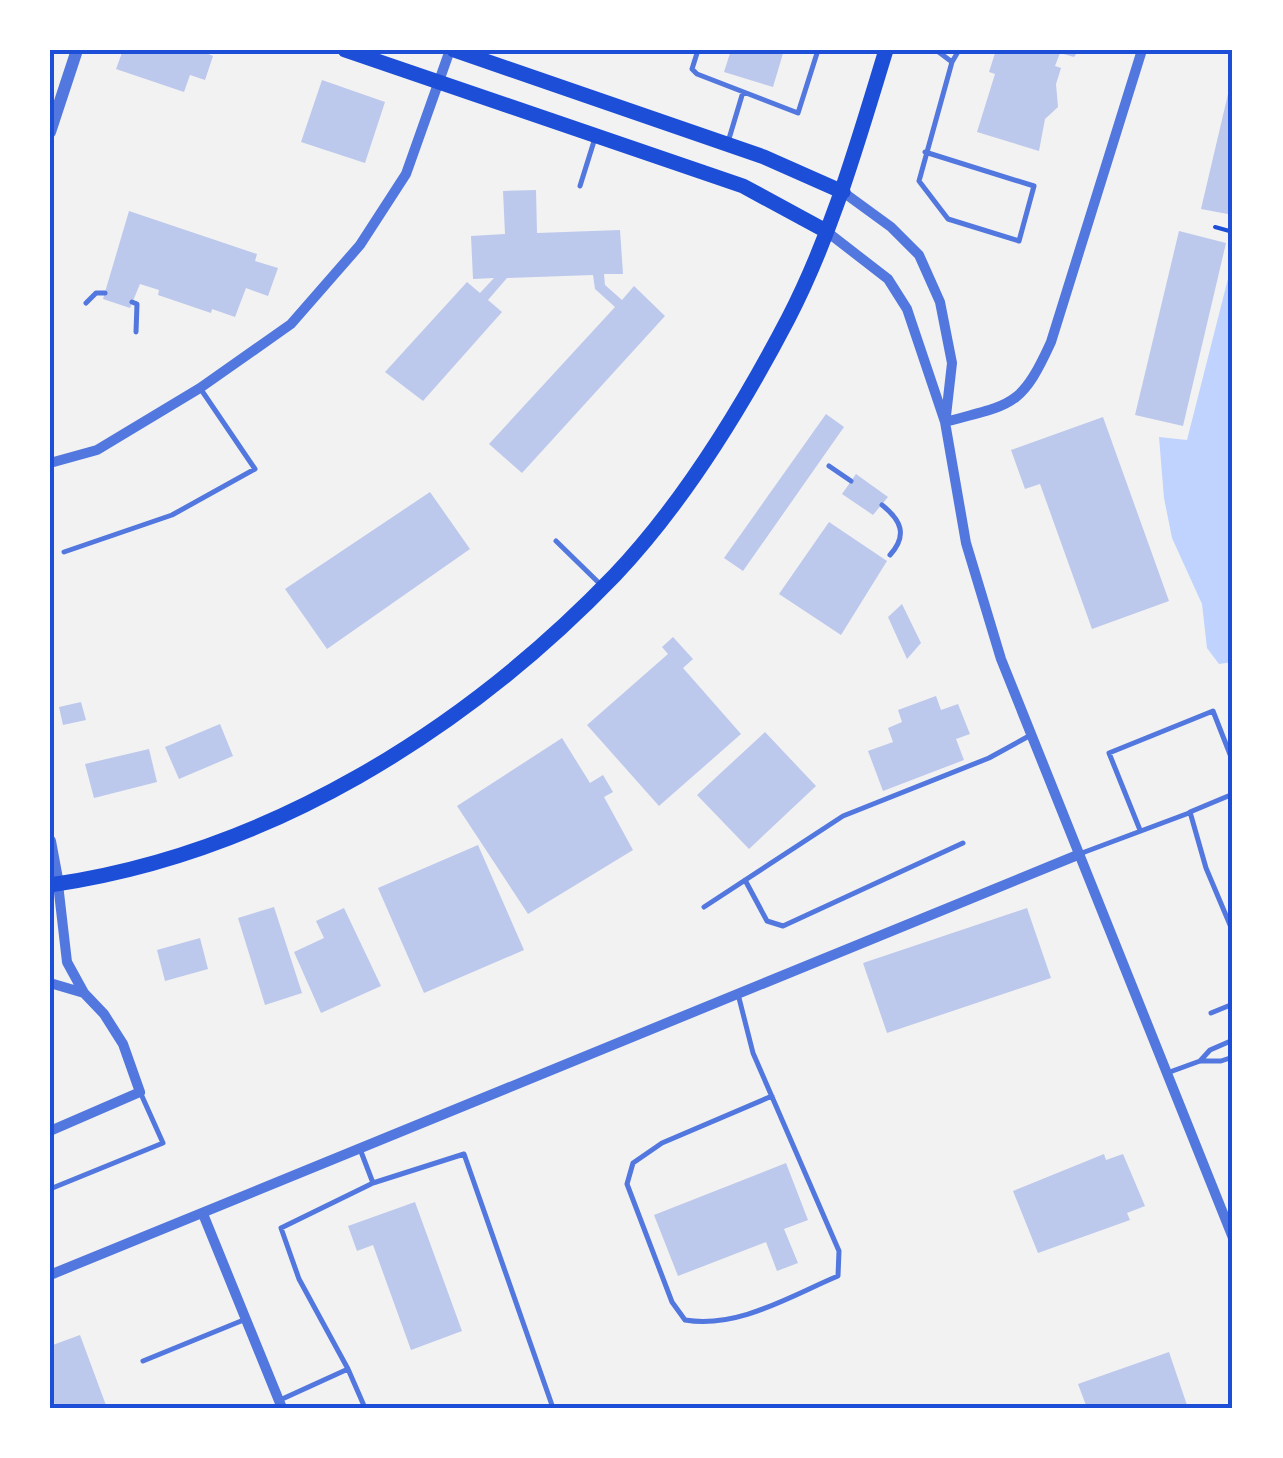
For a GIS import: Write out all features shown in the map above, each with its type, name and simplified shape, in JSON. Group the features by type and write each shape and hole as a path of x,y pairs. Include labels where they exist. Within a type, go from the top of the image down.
{"main road":[{"path":"345,50 742,186 826,230"},
{"path":"452,50 728,144 843,192"},
{"path":"54,885 120,873 187,854 311,802 418,742 529,658 602,586 676,501 730,420 788,318 843,192 886,50"}],"street":[{"path":"50,132 77,50"},
{"path":"50,463 97,450 200,388 291,324 360,245 406,174 452,50"},
{"path":"945,422 1014,401 1032,382 1057,326 1142,50"},
{"path":"843,192 890,227 919,255 933,286 940,302 952,364 945,422"},
{"path":"826,230 888,279 907,309 945,422 966,543 1002,659 1233,1238"},
{"path":"50,841 68,962 84,992 124,1044 140,1092 50,1130"},
{"path":"50,1275 1080,854"},
{"path":"50,983 84,992"},
{"path":"203,1214 280,1404"}],"lane":[{"path":"698,50 692,69 798,113 818,50"},
{"path":"936,50 952,62"},
{"path":"925,152 1034,186 1019,241 943,215 919,181 925,152 952,62 959,50"},
{"path":"728,144 744,92"},
{"path":"580,186 596,135"},
{"path":"86,303 96,293 105,293"},
{"path":"132,302 138,304 136,332"},
{"path":"64,552 172,515 255,469 200,388"},
{"path":"830,466 851,481"},
{"path":"882,504 899,520 902,531 890,555"},
{"path":"556,541 602,586"},
{"path":"1140,830 1109,753 1213,711 1233,762"},
{"path":"704,907 844,816 989,758 1032,734"},
{"path":"1080,854 1233,794"},
{"path":"1190,812 1206,868 1233,932"},
{"path":"745,880 767,921 783,926 963,843"},
{"path":"738,994 753,1053 772,1096 839,1251 838,1276 731,1321 705,1324 686,1320 672,1302 627,1184 633,1163 662,1143 772,1096"},
{"path":"1212,1013 1233,1004"},
{"path":"1200,1062 1210,1050 1233,1040"},
{"path":"1167,1073 1233,1057"},
{"path":"50,1189 163,1143 140,1092"},
{"path":"360,1149 372,1183"},
{"path":"365,1408 299,1279 281,1228 372,1183 464,1154 553,1408"},
{"path":"143,1361 246,1318"},
{"path":"280,1404 348,1369"}],"path":[{"path":"1215,227 1233,232"}],"water":[{"path":"1233,259 1233,662 1219,664 1207,648 1202,604 1172,538 1159,437 1187,440"}],"building":[{"path":"123,50 199,50 213,56 205,80 190,75 184,92 116,69"},
{"path":"731,50 784,50 773,87 724,72"},
{"path":"996,50 1079,50 1074,57 1060,53 1055,66 1061,68 1056,84 1058,107 1045,119 1039,151 977,132 995,74 989,72"},
{"path":"1233,77 1233,215 1201,209"},
{"path":"322,80 385,102 365,163 301,142"},
{"path":"536,190 537,233 620,230 623,274 604,274 605,285 622,300 634,286 665,316 522,473 489,444 615,307 595,289 593,275 507,278 488,300 502,312 423,401 385,372 467,282 480,293 494,278 473,279 471,236 505,234 503,191"},
{"path":"129,211 257,254 255,261 278,268 268,296 246,288 235,317 158,295 159,290 140,284 130,308 103,299"},
{"path":"1179,231 1226,243 1183,426 1135,415"},
{"path":"826,414 844,427 743,571 724,558"},
{"path":"1103,417 1169,601 1092,629 1040,484 1025,489 1011,450"},
{"path":"856,474 888,497 873,515 842,494"},
{"path":"430,492 470,549 327,649 285,589"},
{"path":"829,522 887,561 841,635 779,594"},
{"path":"902,604 921,643 907,659 888,617"},
{"path":"673,637 693,659 683,668 741,734 659,806 587,725 668,654 662,647"},
{"path":"936,696 941,710 958,704 970,734 956,739 964,760 883,791 868,751 893,742 888,728 902,722 898,710"},
{"path":"81,702 86,720 63,725 59,707"},
{"path":"220,724 233,756 179,779 165,747"},
{"path":"765,732 816,786 749,849 697,795"},
{"path":"562,738 590,783 603,775 613,792 604,797 633,850 528,914 457,806"},
{"path":"149,749 157,782 94,798 85,764"},
{"path":"478,845 524,950 424,993 378,888"},
{"path":"274,907 302,993 265,1005 238,918"},
{"path":"344,908 381,986 321,1013 294,952 324,938 316,921"},
{"path":"1027,908 1051,978 887,1033 863,963"},
{"path":"200,938 208,969 165,981 157,950"},
{"path":"1104,1154 1106,1160 1123,1154 1145,1206 1127,1213 1130,1220 1038,1253 1013,1191"},
{"path":"786,1163 808,1220 784,1229 798,1263 777,1271 766,1242 678,1276 654,1215"},
{"path":"415,1202 462,1331 411,1350 373,1245 357,1251 348,1226"},
{"path":"80,1335 107,1408 56,1408 50,1391 50,1346"},
{"path":"1169,1352 1188,1408 1087,1408 1078,1384"}]}
